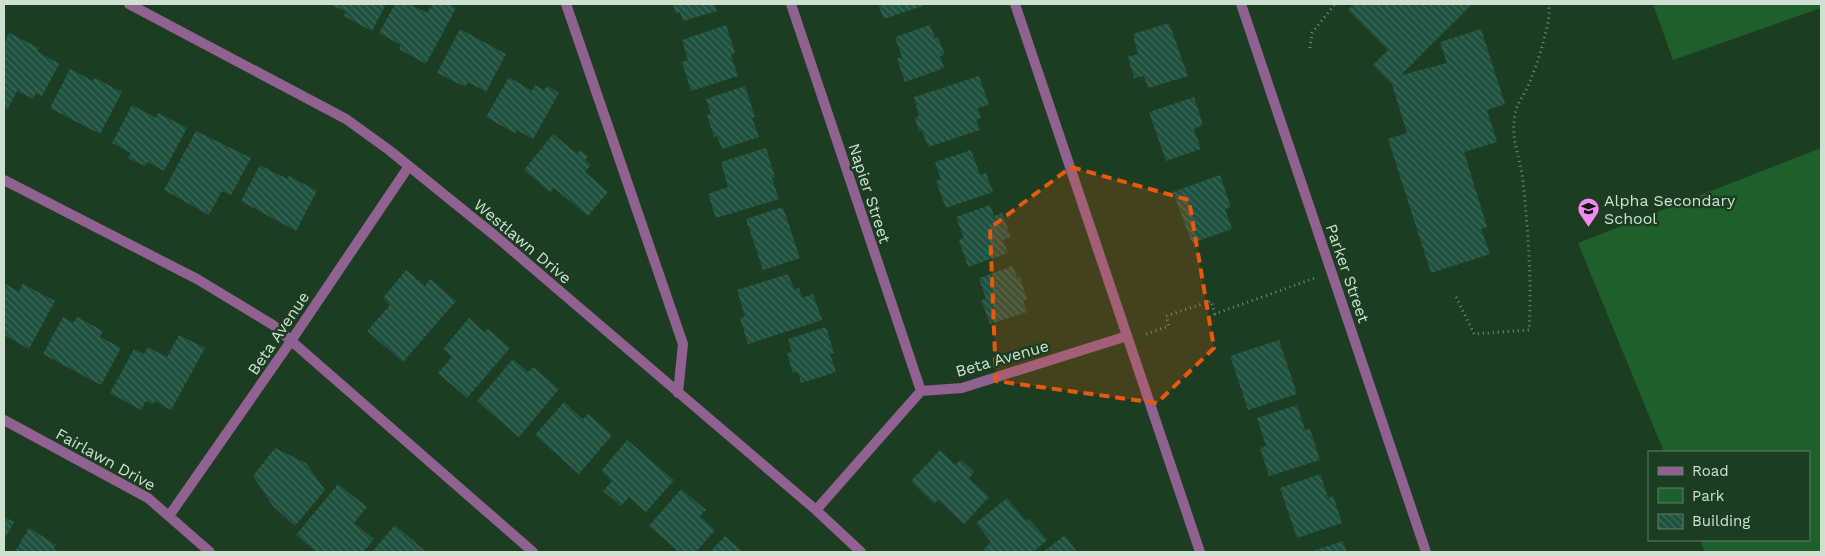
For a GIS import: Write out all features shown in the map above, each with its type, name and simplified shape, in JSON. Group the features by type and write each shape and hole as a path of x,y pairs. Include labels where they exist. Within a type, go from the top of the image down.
{"street":[{"name":"Westlawn Drive","path":"129,4 346,120 408,166 499,239 816,510 861,552"},
{"path":"566,4 683,344 678,393"},
{"name":"Napier Street","path":"791,4 921,391"},
{"path":"1016,4 1200,552"},
{"name":"Parker Street","path":"1241,4 1426,552"},
{"name":"Beta Avenue","path":"169,516 291,341 408,166"},
{"path":"4,180 197,279 273,325 533,552"},
{"name":"Beta Avenue","path":"921,391 962,388 1127,336"},
{"path":"816,510 921,391"},
{"name":"Fairlawn Drive","path":"4,420 148,498 210,552"}],"path":[{"path":"1310,48 1312,34 1334,4"},
{"path":"1456,297 1474,334 1529,330 1530,303 1523,180 1513,137 1515,113 1529,83 1546,29 1550,8 1548,4"},
{"path":"1142,335 1169,326 1166,316 1211,301 1215,314 1318,277"}],"highlighted area":[{"path":"1071,167 1189,200 1214,348 1157,403 996,381 990,228"}],"green space":[{"path":"1653,4 1821,4 1821,8 1673,60"},
{"path":"1821,148 1821,552 1705,552 1700,541 1810,541 1810,451 1664,451 1578,243"}],"building":[{"path":"330,4 386,4 372,31 344,16 346,12"},
{"path":"395,4 410,4 427,13 433,4 448,4 456,8 426,64 399,49 401,45 379,33"},
{"path":"673,4 714,4 717,11 683,21 680,12 676,14"},
{"path":"878,4 928,4 884,19"},
{"path":"1354,4 1472,4 1401,75 1447,63 1440,42 1481,29 1505,104 1487,110 1497,142 1464,152 1487,227 1481,229 1490,254 1431,273 1388,139 1407,133 1392,84 1373,65 1388,50 1348,10"},
{"path":"1169,23 1188,76 1148,88 1144,76 1134,78 1128,57 1138,54 1133,34"},
{"path":"726,25 735,53 731,55 738,76 691,91 682,62 688,60 682,40"},
{"path":"930,25 935,38 938,37 945,55 940,56 944,68 905,82 897,59 902,57 895,37"},
{"path":"460,29 506,54 486,92 468,82 465,87 437,73"},
{"path":"9,33 39,48 37,51 59,64 42,96 36,93 33,99 17,91 7,110 4,108 4,43"},
{"path":"70,69 93,81 95,78 122,92 100,134 50,108"},
{"path":"979,76 989,105 978,108 981,118 976,120 980,130 928,147 922,130 919,131 915,118 919,116 914,97"},
{"path":"509,77 532,91 535,85 544,90 547,86 559,93 533,139 517,130 515,133 486,117"},
{"path":"745,86 755,117 752,118 759,137 722,149 717,136 714,137 707,115 711,114 706,99"},
{"path":"1194,97 1203,125 1194,129 1201,149 1166,161 1149,112"},
{"path":"132,105 156,118 158,113 187,128 164,171 147,162 145,166 128,158 131,153 112,143"},
{"path":"196,131 251,158 231,195 222,191 209,215 164,190"},
{"path":"553,134 577,154 580,150 588,156 585,160 591,165 585,172 608,192 588,216 554,188 550,192 524,170"},
{"path":"766,148 775,177 772,178 779,199 716,218 708,194 728,187 721,162"},
{"path":"971,150 980,175 986,173 993,192 946,208 936,181 941,179 935,162"},
{"path":"260,165 287,179 289,176 317,191 296,231 241,201"},
{"path":"1220,175 1231,207 1225,209 1232,229 1192,243 1173,192"},
{"path":"990,205 994,216 1002,213 1011,237 1003,240 1008,253 968,267 959,240 964,238 956,217"},
{"path":"783,207 800,258 763,270 746,219"},
{"path":"1013,266 1017,278 1020,277 1027,299 1023,301 1027,312 990,324 981,300 986,299 979,278"},
{"path":"406,270 425,286 430,279 456,301 403,362 367,331 390,305 383,298"},
{"path":"788,274 794,289 799,288 802,298 813,294 822,320 748,344 740,318 745,316 737,290"},
{"path":"4,283 19,292 23,284 55,301 29,349 4,335"},
{"path":"63,317 73,323 77,317 103,331 100,337 121,348 101,385 43,354"},
{"path":"469,318 484,332 488,329 510,348 467,398 438,373 452,357 443,349"},
{"path":"826,327 834,353 830,354 836,372 801,383 798,372 793,373 787,353 792,352 788,339"},
{"path":"179,335 205,348 171,410 155,401 153,404 146,401 141,410 110,393 134,349 144,354 148,347 167,357"},
{"path":"1279,340 1297,394 1248,410 1230,356"},
{"path":"513,359 528,372 533,367 559,389 519,437 477,401"},
{"path":"564,402 583,419 588,414 612,435 579,474 535,435"},
{"path":"1297,405 1305,430 1310,429 1320,460 1269,476 1260,448 1266,446 1257,418"},
{"path":"627,440 674,480 646,512 629,497 621,506 603,491 612,481 601,471"},
{"path":"275,448 306,463 325,490 295,526 273,506 253,476"},
{"path":"940,450 955,465 961,460 974,472 969,478 989,497 964,524 938,500 934,504 911,481"},
{"path":"1320,474 1328,498 1333,496 1342,523 1297,538 1280,488"},
{"path":"338,484 367,507 354,523 374,539 363,552 317,552 296,535"},
{"path":"681,489 706,510 700,516 715,530 696,552 675,552 677,550 649,526"},
{"path":"1007,498 1026,521 1029,519 1047,540 1033,552 986,552 984,549 991,542 976,523"},
{"path":"4,517 14,522 4,540"},
{"path":"395,525 426,552 372,552"},
{"path":"29,528 56,545 54,549 60,552 15,552"},
{"path":"1065,535 1077,552 1043,552"},
{"path":"725,536 743,552 710,552"},
{"path":"1343,541 1347,552 1310,552"}],"place":[{"name":"Alpha Secondary School","path":"1588,228"}]}
